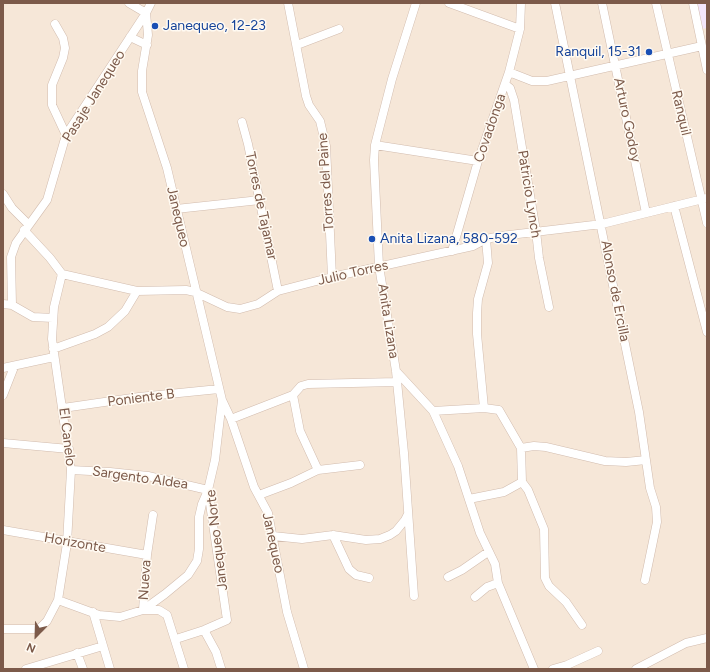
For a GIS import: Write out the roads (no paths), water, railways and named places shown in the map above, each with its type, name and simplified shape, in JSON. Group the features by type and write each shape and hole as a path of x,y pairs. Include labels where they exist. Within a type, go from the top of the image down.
{"street":[{"path":"129,3 146,14"},
{"name":"Janequeo","path":"151,3 146,14 147,45 142,71 142,92 166,168 219,389"},
{"name":"Torres del Paine","path":"288,3 306,96 309,104 320,121 326,146 332,277"},
{"name":"Anita Lizana","path":"414,596 396,371 379,266 374,160 376,145 401,47 416,3"},
{"path":"449,3 520,29"},
{"name":"Covadonga","path":"452,251 478,161 509,72 520,29 521,3"},
{"name":"Alonso de Ercilla","path":"555,3 569,76 602,224 639,412 650,488 657,515 656,530 645,580"},
{"name":"Arturo Godoy","path":"602,3 646,213"},
{"name":"Ranquil","path":"656,3 667,54 704,199 707,223"},
{"path":"693,3 707,70"},
{"name":"Pasaje Janequeo","path":"26,227 40,212 47,200 66,135 146,14"},
{"path":"55,24 61,33 64,48 63,58 52,85 52,105 66,135"},
{"path":"297,46 339,29"},
{"path":"130,37 147,45"},
{"path":"509,72 524,79 540,81 569,76 702,46"},
{"name":"Patricio Lynch","path":"505,84 510,88 514,100 536,231 539,258 549,307"},
{"name":"Torres de Tajamar","path":"242,122 260,200 278,291"},
{"path":"376,145 478,161"},
{"path":"3,194 62,274"},
{"name":"Julio Torres","path":"62,274 137,291 186,290 195,292 228,307 240,309 258,304 278,291 379,266 473,246 486,240 536,231 602,224 704,199"},
{"path":"176,209 260,200"},
{"path":"674,206 706,331"},
{"path":"12,305 11,257 16,243 26,227"},
{"path":"484,408 477,334 477,313 478,299 488,263 486,240"},
{"name":"El Canelo","path":"3,629 33,630 40,628 45,624 58,600 67,543 71,470 64,408 54,353 52,318 62,274"},
{"path":"3,368 14,367 54,353 108,327 125,311 137,291"},
{"path":"3,304 12,305 33,317 52,318"},
{"path":"3,395 14,367"},
{"path":"396,371 433,411 458,466 468,499 488,552 495,564 498,583 534,669"},
{"path":"231,420 293,395 301,386 308,384 397,382"},
{"name":"Janequeo Norte","path":"176,639 204,630 227,620 208,490 215,460 222,400 219,389"},
{"name":"Poniente B","path":"64,408 139,397 219,389"},
{"path":"293,395 300,431 318,470"},
{"name":"Janequeo","path":"222,400 231,420 254,487 268,513 287,612 304,669"},
{"path":"433,411 484,408 499,410 522,448 522,482 528,490 544,529 544,573 547,582 566,602 582,625"},
{"path":"3,443 69,449"},
{"path":"522,448 546,446 595,459 615,462 646,460"},
{"path":"259,495 291,483 318,470 360,465"},
{"name":"Sargento Aldea","path":"71,470 142,476 208,490"},
{"path":"468,499 504,492 522,482"},
{"path":"58,600 106,616 120,617 143,610 185,579 194,567 199,549 199,517 202,504 208,490"},
{"path":"273,536 302,539 333,534 366,540 385,538 396,531 405,520 408,513"},
{"name":"Nueva","path":"153,515 147,556 143,610 159,610 165,613 176,639 184,669"},
{"name":"Horizonte","path":"3,530 67,543 147,556"},
{"path":"333,534 349,569 356,575 369,578"},
{"path":"448,576 462,570 488,552"},
{"path":"475,597 488,587 498,583"},
{"path":"93,612 110,669"},
{"path":"204,630 216,652 221,668"},
{"path":"636,669 686,643 707,638"},
{"path":"26,669 103,646"},
{"path":"553,669 567,665 598,650"},
{"path":"77,654 83,669"}],"place":[{"name":"Janequeo, 12-23","path":"155,26"},
{"name":"Ranquil, 15-31","path":"649,52"},
{"name":"Anita Lizana, 580-592","path":"372,239"}]}
